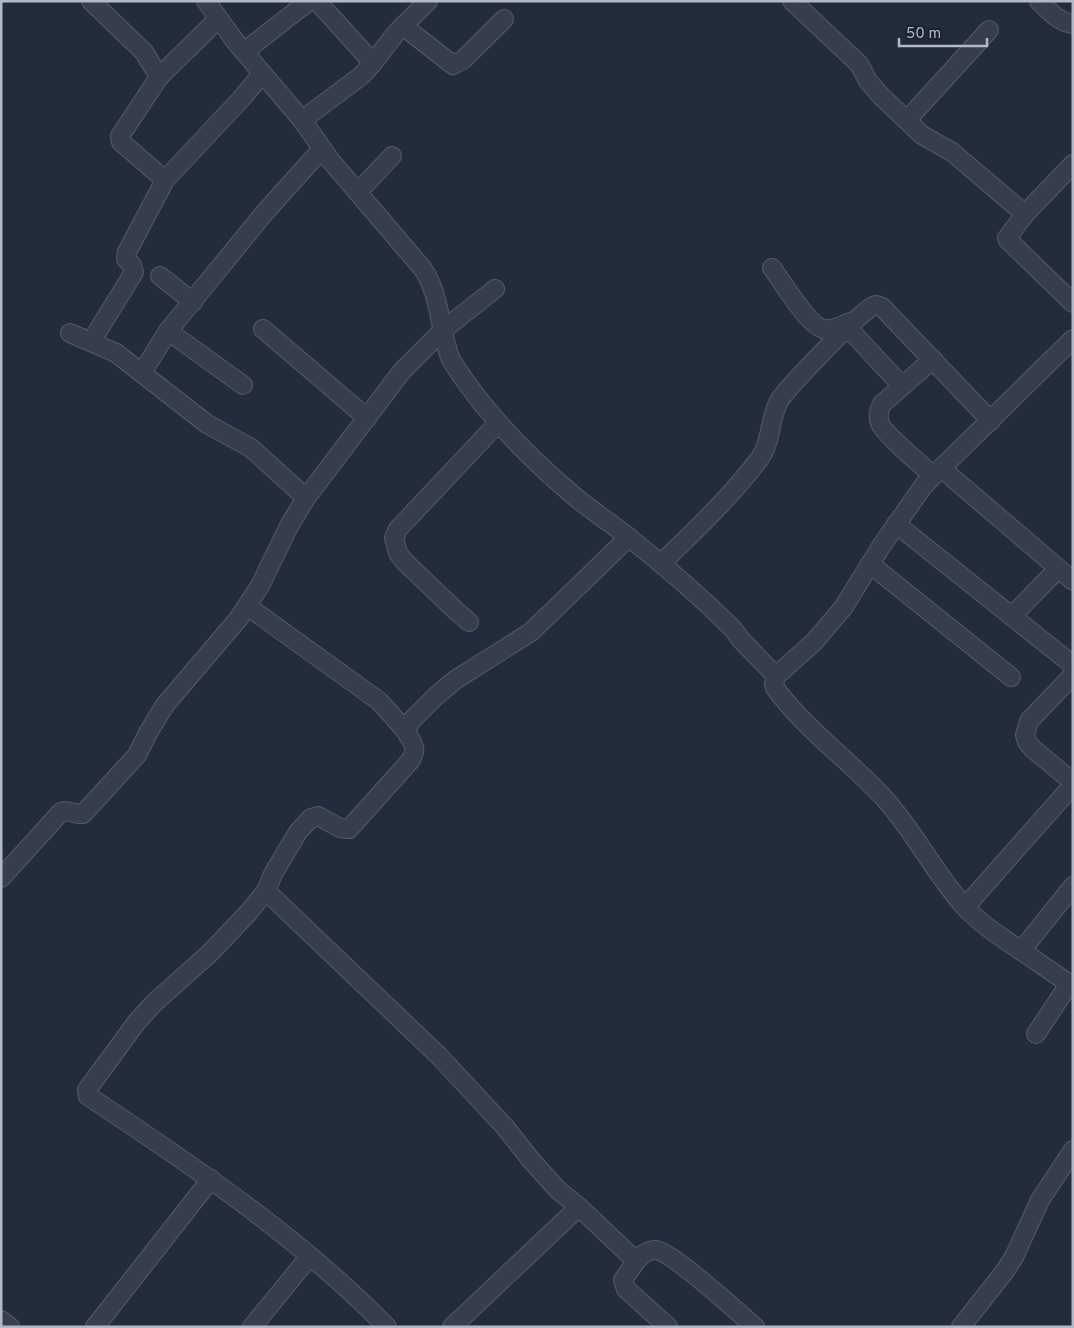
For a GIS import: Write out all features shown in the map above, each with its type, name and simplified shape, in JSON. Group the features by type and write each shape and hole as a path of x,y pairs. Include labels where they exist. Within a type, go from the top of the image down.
{"street":[{"path":"92,1 144,52 159,77"},
{"path":"206,1 262,74 302,120 322,149 413,256 430,280 434,290 446,349 451,360 498,423 574,497 629,537 714,610 776,676"},
{"path":"245,51 309,1"},
{"path":"317,1 374,63"},
{"path":"302,120 345,89 374,63 403,26 428,1"},
{"path":"792,1 859,64 868,82 922,135 952,152 1025,214"},
{"path":"1038,1 1059,20 1073,24"},
{"path":"165,180 121,142 120,139 159,77 218,19"},
{"path":"403,26 453,65 464,59 504,19"},
{"path":"907,120 989,30"},
{"path":"91,342 134,272 132,265 126,259 127,252 165,180 262,74"},
{"path":"142,373 168,331 266,211 322,149"},
{"path":"358,192 392,156"},
{"path":"1073,164 1025,214 1009,235 1008,240 1073,303"},
{"path":"772,268 812,324 825,330 853,323"},
{"path":"160,276 193,302"},
{"path":"1,878 62,812 66,810 83,814 137,755 165,705 247,606 261,584 289,526 306,498 402,371 443,330 495,289"},
{"path":"662,564 715,509 760,458 767,446 774,413 786,390 853,323 873,306 878,305 882,307 991,420"},
{"path":"853,323 902,386"},
{"path":"263,329 367,418"},
{"path":"168,331 243,385"},
{"path":"70,333 116,353 208,424 250,448 306,498"},
{"path":"1036,1034 1071,985 1021,951 980,920 965,906 933,866 909,829 884,798 799,718 775,688 774,684 776,676 831,624 847,603 896,524 924,485 1073,339"},
{"path":"933,359 882,404 879,410 880,425 1073,581"},
{"path":"469,622 404,561 398,552 394,538 398,529 498,423"},
{"path":"896,524 1073,665"},
{"path":"406,730 423,708 455,680 531,632 629,537"},
{"path":"870,564 1011,676"},
{"path":"1012,616 1058,569"},
{"path":"247,606 378,701 406,730 415,748 414,755 349,829 340,828 318,816 311,818 298,832 273,874 266,891 248,913 210,953 154,1003 136,1023 86,1090 88,1096 211,1179 310,1256 335,1276 387,1327"},
{"path":"965,906 1073,784 1033,749 1027,742 1025,735 1029,720 1073,676"},
{"path":"1021,951 1073,886"},
{"path":"266,891 440,1056 505,1127 530,1160 558,1190 636,1261"},
{"path":"961,1327 1005,1272 1027,1231 1040,1200 1073,1150"},
{"path":"96,1327 211,1179"},
{"path":"452,1327 579,1208"},
{"path":"668,1327 626,1289 623,1280 636,1261 648,1251 661,1251 706,1285 755,1327"},
{"path":"252,1327 310,1256"},
{"path":"1,1320 10,1327"}]}
